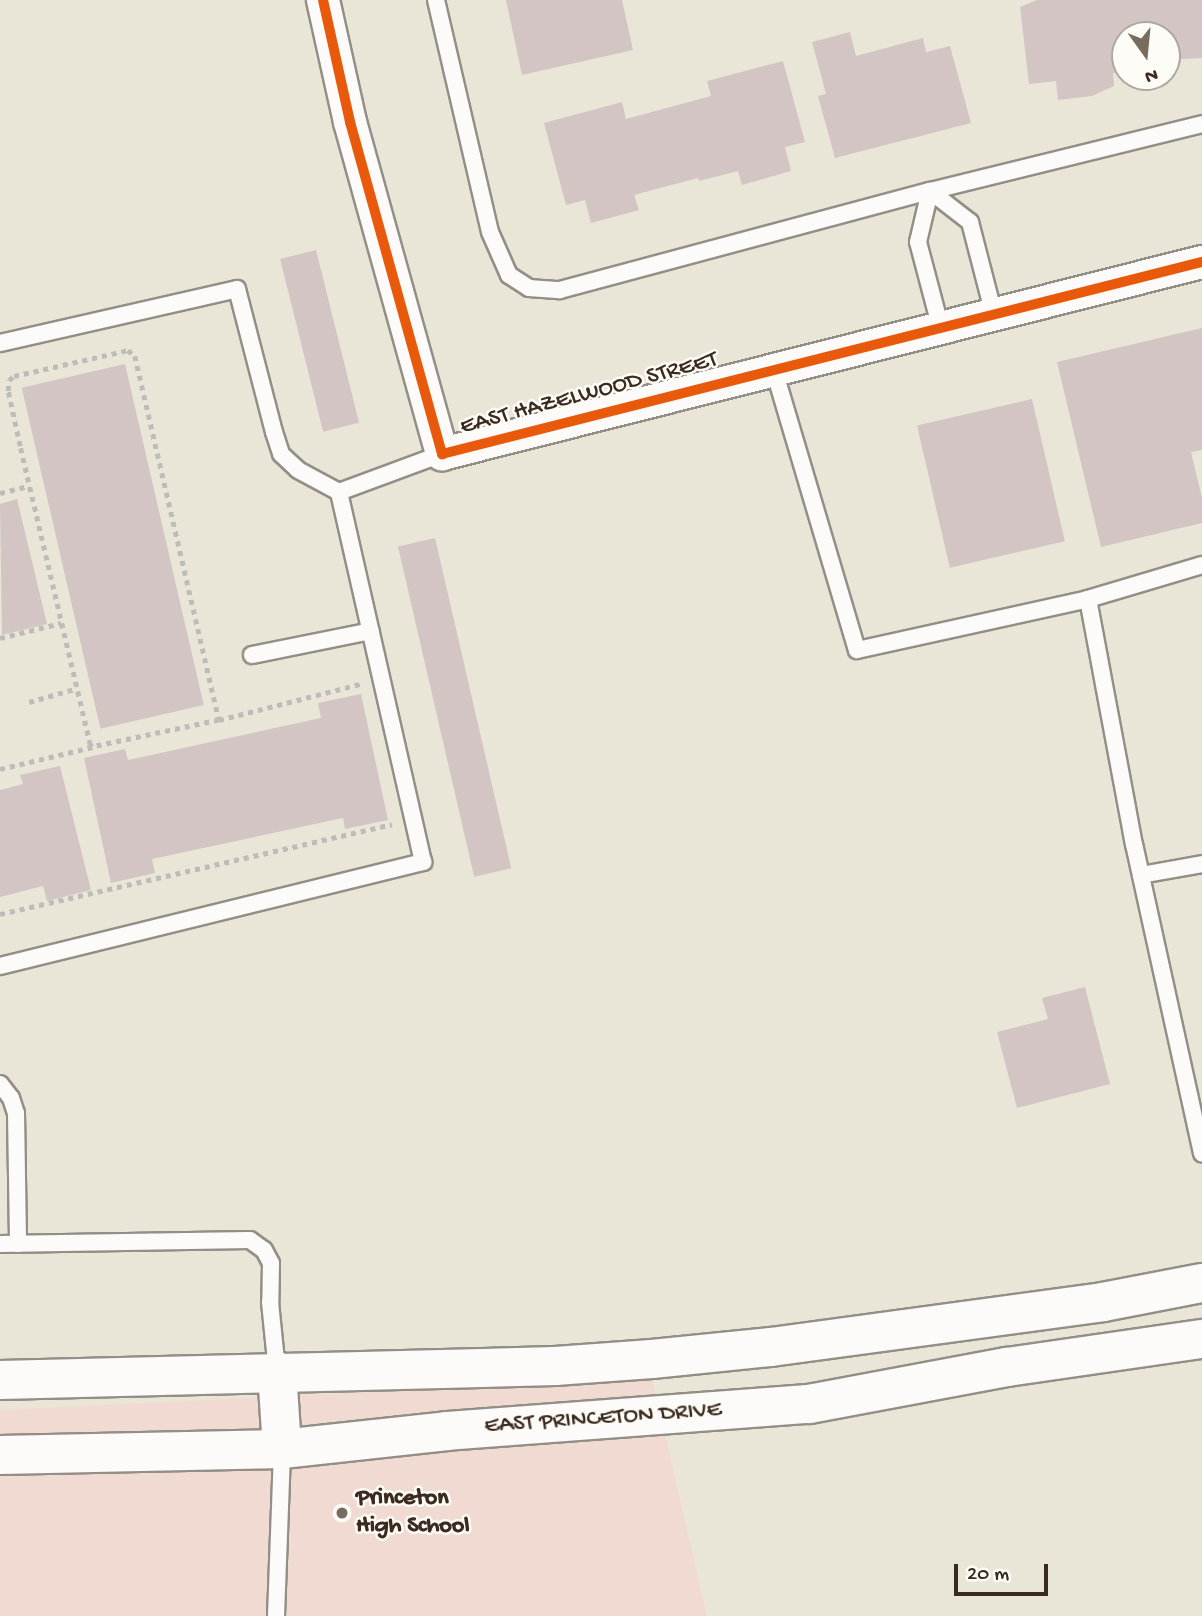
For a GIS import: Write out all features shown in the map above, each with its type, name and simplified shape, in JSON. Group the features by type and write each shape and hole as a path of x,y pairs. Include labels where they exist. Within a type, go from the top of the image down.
{"highway":[{"path":"0,1380 555,1366 652,1359 771,1347 1103,1302 1202,1283"},
{"name":"EAST PRINCETON DRIVE","path":"0,1455 282,1449 447,1431 808,1404 1007,1367 1202,1339"},
{"path":"277,1371 282,1449"}],"street":[{"name":"EAST HAZELWOOD STREET","path":"323,0 350,122 442,454 607,415 734,378 941,329 1202,262"}],"lane":[{"path":"436,0 491,232 509,275 529,288 560,290 930,191 1202,124"},
{"path":"930,191 970,222 994,315"},
{"path":"930,191 918,242 941,329"},
{"path":"0,343 237,289 281,454 298,470 339,492 442,454"},
{"path":"774,370 857,650 1088,599 1202,565"},
{"path":"0,966 423,862 339,492"},
{"path":"1088,599 1141,875 1202,1154"},
{"path":"253,655 370,631"},
{"path":"1141,875 1202,864"},
{"path":"0,1084 11,1098 16,1113 18,1244"},
{"path":"0,1244 250,1240 264,1250 271,1263 270,1301 277,1371"},
{"path":"276,1616 282,1449"}],"path":[{"path":"92,747 75,689 8,391 11,377 128,350 132,352 219,720"},
{"path":"0,493 29,486"},
{"path":"0,638 61,623"},
{"path":"0,769 219,720 381,679"},
{"path":"29,702 75,689"},
{"path":"0,914 413,818"}],"shaded area":[{"name":"Princeton High School","path":"652,1378 707,1616 0,1616 0,1410"}],"building":[{"path":"506,0 622,0 633,50 522,75"},
{"path":"1037,0 1202,0 1202,58 1181,59 1181,21 1111,21 1111,87 1092,96 1058,100 1056,81 1029,84 1020,7"},
{"path":"850,32 856,56 923,38 926,52 950,46 971,123 835,158 818,96 826,94 812,42"},
{"path":"783,61 805,142 785,147 791,171 742,185 738,171 699,181 698,178 634,195 639,210 591,223 585,200 566,205 544,123 622,102 626,119 711,96 707,81"},
{"path":"316,250 359,423 323,432 280,259"},
{"path":"1202,328 1202,450 1191,452 1202,498 1202,523 1101,547 1057,362"},
{"path":"125,364 204,705 100,729 22,388"},
{"path":"1032,399 1065,541 950,568 917,426"},
{"path":"17,499 47,624 2,635 0,504"},
{"path":"435,538 511,868 474,877 398,547"},
{"path":"361,694 388,820 345,829 343,818 152,859 155,873 111,883 84,758 125,749 128,760 321,718 318,703"},
{"path":"60,766 91,890 47,901 43,886 0,897 0,790 23,784 20,775"},
{"path":"1085,987 1110,1084 1017,1108 997,1032 1048,1019 1042,998"}],"cycle path":[{"path":"323,0 350,122 442,454 1202,262"}],"place":[{"name":"Princeton High School","path":"342,1513"}]}
